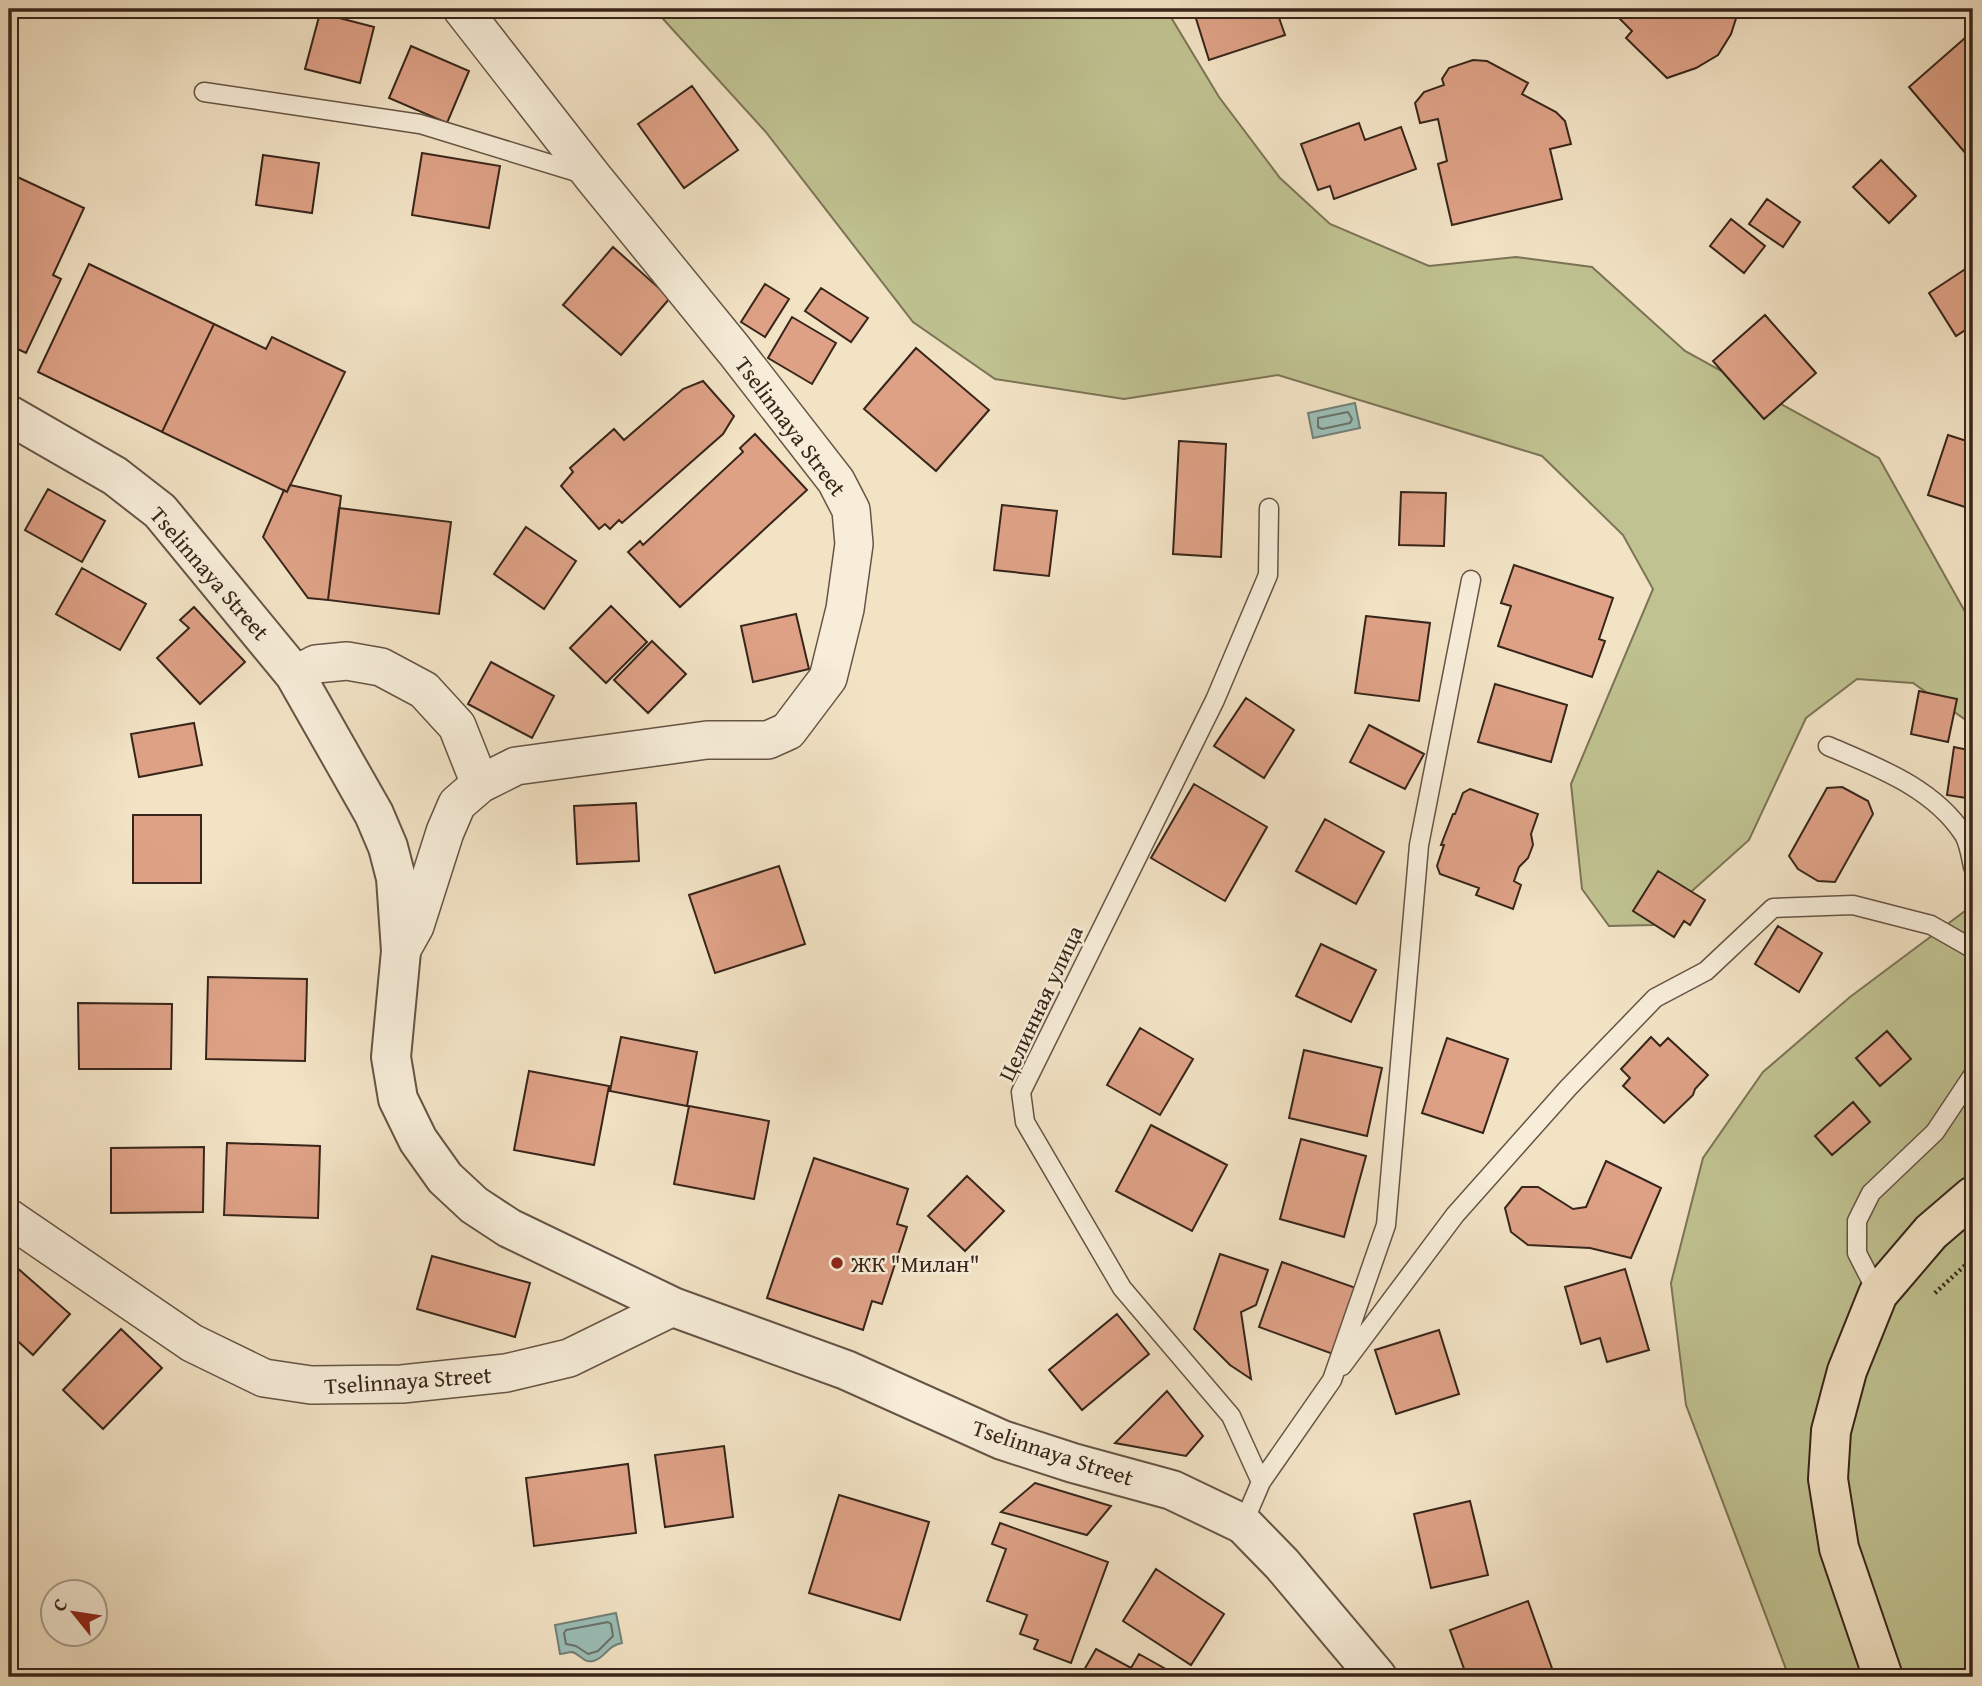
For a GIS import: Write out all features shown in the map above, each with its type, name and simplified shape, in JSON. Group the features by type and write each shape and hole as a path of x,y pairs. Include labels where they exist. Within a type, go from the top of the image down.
{"main road":[{"path":"1884,1677 1839,1548 1828,1479 1831,1431 1847,1371 1878,1294 1931,1233 1973,1196"}],"street":[{"name":"Tselinnaya Street","path":"401,951 415,926 444,832 457,804 480,784 516,766 707,740 768,740 788,732 828,678 845,610 855,544 852,510 836,481 461,9"},
{"name":"Tselinnaya Street","path":"9,415 116,475 160,511 295,675 374,814 388,847 396,878 401,951 391,1057 398,1099 418,1140 445,1178 474,1205 509,1228 673,1307 846,1370 1002,1440 1172,1490 1243,1524 1282,1564 1377,1677"},
{"path":"295,675 316,664 347,661 381,667 424,690 457,726 480,784"},
{"name":"Tselinnaya Street","path":"9,1218 192,1343 264,1378 310,1385 402,1384 506,1373 569,1358 673,1307"}],"lane":[{"path":"204,92 420,124 593,177"},
{"name":"Целинная улица","path":"1261,1482 1231,1416 1122,1288 1025,1122 1021,1092 1215,700 1263,587 1268,575 1269,508"},
{"path":"1332,1380 1386,1225 1419,845 1471,580"},
{"path":"1828,746 1874,766 1934,800 1965,837 1973,867"},
{"path":"1243,1524 1261,1482 1332,1380 1455,1215 1569,1088 1656,998 1706,971 1773,908 1853,905 1931,925 1973,949"},
{"path":"1878,1294 1857,1253 1857,1221 1871,1193 1935,1132 1973,1075"}],"path":[{"path":"1930,1298 1973,1258"}],"green space":[{"path":"654,9 1166,9 1219,97 1280,178 1330,224 1429,266 1516,257 1592,267 1685,351 1879,458 1973,626 1973,725 1913,683 1857,679 1806,718 1749,840 1654,925 1609,926 1582,889 1571,784 1653,589 1623,535 1542,456 1278,375 1124,399 995,379 913,322 765,131"},
{"path":"1973,905 1973,1677 1789,1677 1686,1405 1671,1283 1703,1158 1763,1072 1850,997"}],"water":[{"path":"1355,403 1360,428 1313,438 1308,413"},
{"path":"616,1613 622,1643 593,1661 587,1661 572,1652 560,1654 555,1625"}],"building":[{"path":"1193,9 1276,9 1285,35 1209,60"},
{"path":"1610,9 1739,9 1731,34 1718,55 1696,68 1667,78 1626,38 1632,31"},
{"path":"320,13 374,27 360,83 305,69"},
{"path":"1973,31 1973,162 1909,87"},
{"path":"411,46 469,71 447,123 389,98"},
{"path":"1473,60 1487,61 1528,83 1522,94 1556,112 1565,121 1571,144 1550,149 1562,199 1452,225 1438,164 1447,161 1438,119 1420,123 1415,103 1424,92 1444,85 1442,79 1449,68"},
{"path":"692,86 738,150 684,188 638,124"},
{"path":"1359,123 1365,140 1401,127 1416,169 1334,199 1330,186 1318,190 1301,144"},
{"path":"422,153 500,166 489,228 412,215"},
{"path":"263,155 319,163 312,213 256,205"},
{"path":"1881,160 1916,196 1889,223 1853,187"},
{"path":"11,174 84,208 53,275 61,279 26,353 9,345"},
{"path":"1767,199 1800,222 1783,247 1749,224"},
{"path":"1731,219 1765,246 1744,273 1710,246"},
{"path":"613,247 670,298 621,355 563,305"},
{"path":"89,264 214,324 162,432 38,372"},
{"path":"1973,264 1973,325 1956,336 1929,293"},
{"path":"765,284 789,299 765,337 741,322"},
{"path":"821,288 868,318 851,342 805,311"},
{"path":"1765,315 1816,373 1764,419 1713,361"},
{"path":"792,317 836,343 812,384 768,358"},
{"path":"214,324 266,349 272,337 345,372 287,492 162,432"},
{"path":"916,348 989,410 936,471 864,409"},
{"path":"703,381 734,416 723,434 622,523 619,520 610,529 605,524 599,529 561,486 573,472 570,468 614,429 624,440 683,389"},
{"path":"755,434 807,490 680,607 628,552 640,541 643,545 743,452 740,448"},
{"path":"1948,435 1973,443 1973,493 1968,508 1928,495"},
{"path":"1179,441 1226,444 1221,557 1173,554"},
{"path":"290,485 341,496 328,600 308,598 263,537 284,490 287,492"},
{"path":"48,489 105,521 82,562 25,530"},
{"path":"1401,492 1446,493 1444,546 1399,545"},
{"path":"1002,505 1057,511 1049,576 994,570"},
{"path":"339,508 451,522 439,614 328,600"},
{"path":"526,527 576,561 544,609 494,574"},
{"path":"1514,565 1613,598 1599,639 1605,641 1592,677 1498,646 1511,606 1501,603"},
{"path":"82,568 146,604 120,650 56,614"},
{"path":"611,606 647,642 606,683 570,648"},
{"path":"194,607 245,662 200,704 157,658 189,628 180,620"},
{"path":"796,614 809,669 753,682 741,626"},
{"path":"1366,616 1430,623 1419,701 1355,693"},
{"path":"652,641 686,674 648,713 614,680"},
{"path":"491,662 554,696 532,738 468,704"},
{"path":"1495,684 1567,705 1551,762 1478,742"},
{"path":"1919,691 1957,699 1948,742 1911,734"},
{"path":"1246,698 1294,730 1264,778 1214,746"},
{"path":"194,723 202,765 139,777 131,734"},
{"path":"1369,725 1424,754 1405,789 1350,762"},
{"path":"1954,747 1973,751 1973,799 1947,795"},
{"path":"1194,784 1267,827 1225,901 1151,858"},
{"path":"1842,787 1868,801 1873,814 1835,882 1818,881 1798,869 1789,856 1827,788"},
{"path":"1470,789 1538,814 1531,834 1533,845 1528,858 1519,867 1514,881 1521,885 1513,909 1476,895 1479,888 1440,874 1437,866 1444,845 1441,845 1453,814 1463,793"},
{"path":"636,803 639,861 577,864 574,806"},
{"path":"133,815 201,815 201,883 133,883"},
{"path":"1325,819 1384,852 1356,904 1296,871"},
{"path":"779,866 805,944 715,973 689,895"},
{"path":"1658,871 1705,900 1690,925 1684,921 1674,937 1633,911"},
{"path":"1778,926 1822,953 1799,992 1755,964"},
{"path":"1321,944 1376,970 1351,1022 1296,996"},
{"path":"208,977 307,979 305,1061 206,1059"},
{"path":"78,1003 172,1004 171,1069 79,1069"},
{"path":"1140,1028 1193,1059 1160,1115 1107,1085"},
{"path":"1887,1031 1911,1059 1880,1086 1856,1058"},
{"path":"621,1037 697,1052 687,1106 610,1091"},
{"path":"1651,1037 1660,1046 1668,1038 1708,1075 1693,1095 1664,1123 1623,1086 1630,1078 1621,1069"},
{"path":"1447,1038 1508,1059 1483,1133 1422,1113"},
{"path":"1304,1050 1382,1068 1367,1136 1289,1118"},
{"path":"529,1071 609,1086 594,1165 514,1150"},
{"path":"1853,1102 1870,1122 1832,1155 1815,1136"},
{"path":"689,1106 769,1121 754,1199 674,1184"},
{"path":"1151,1125 1227,1165 1192,1231 1116,1191"},
{"path":"1301,1139 1366,1156 1344,1237 1280,1219"},
{"path":"227,1143 320,1146 318,1218 224,1215"},
{"path":"204,1147 203,1212 111,1213 111,1148"},
{"name":"ЖК \"Милан\"","path":"814,1158 908,1189 897,1224 907,1227 882,1304 872,1301 863,1330 767,1298"},
{"path":"1606,1161 1661,1188 1631,1258 1590,1248 1528,1245 1511,1232 1505,1208 1522,1187 1538,1187 1573,1209 1586,1207"},
{"path":"967,1176 1004,1211 965,1251 928,1216"},
{"path":"1220,1254 1268,1270 1256,1305 1241,1312 1251,1379 1230,1365 1194,1329"},
{"path":"432,1256 530,1283 515,1337 417,1309"},
{"path":"1282,1262 1356,1288 1333,1354 1259,1327"},
{"path":"15,1266 70,1314 33,1355 9,1333 9,1273"},
{"path":"1625,1269 1649,1350 1607,1362 1600,1338 1581,1344 1565,1287"},
{"path":"1117,1314 1149,1354 1082,1410 1049,1370"},
{"path":"121,1329 162,1368 103,1429 63,1390"},
{"path":"1439,1330 1459,1394 1396,1414 1375,1350"},
{"path":"1167,1391 1203,1436 1186,1456 1115,1443"},
{"path":"724,1446 733,1517 665,1527 655,1455"},
{"path":"628,1464 636,1533 534,1546 526,1478"},
{"path":"1035,1483 1111,1506 1087,1535 1001,1512"},
{"path":"839,1495 929,1522 900,1620 809,1593"},
{"path":"1470,1501 1488,1575 1431,1588 1414,1514"},
{"path":"1000,1523 1108,1562 1071,1663 1034,1649 1038,1640 1020,1634 1027,1615 987,1601 1006,1549 992,1544"},
{"path":"1156,1569 1224,1614 1191,1665 1123,1621"},
{"path":"1528,1601 1554,1674 1547,1677 1467,1677 1450,1630"},
{"path":"1096,1649 1131,1668 1139,1654 1180,1677 1080,1677"}],"place":[{"name":"ЖК \"Милан\"","path":"837,1263"}]}
